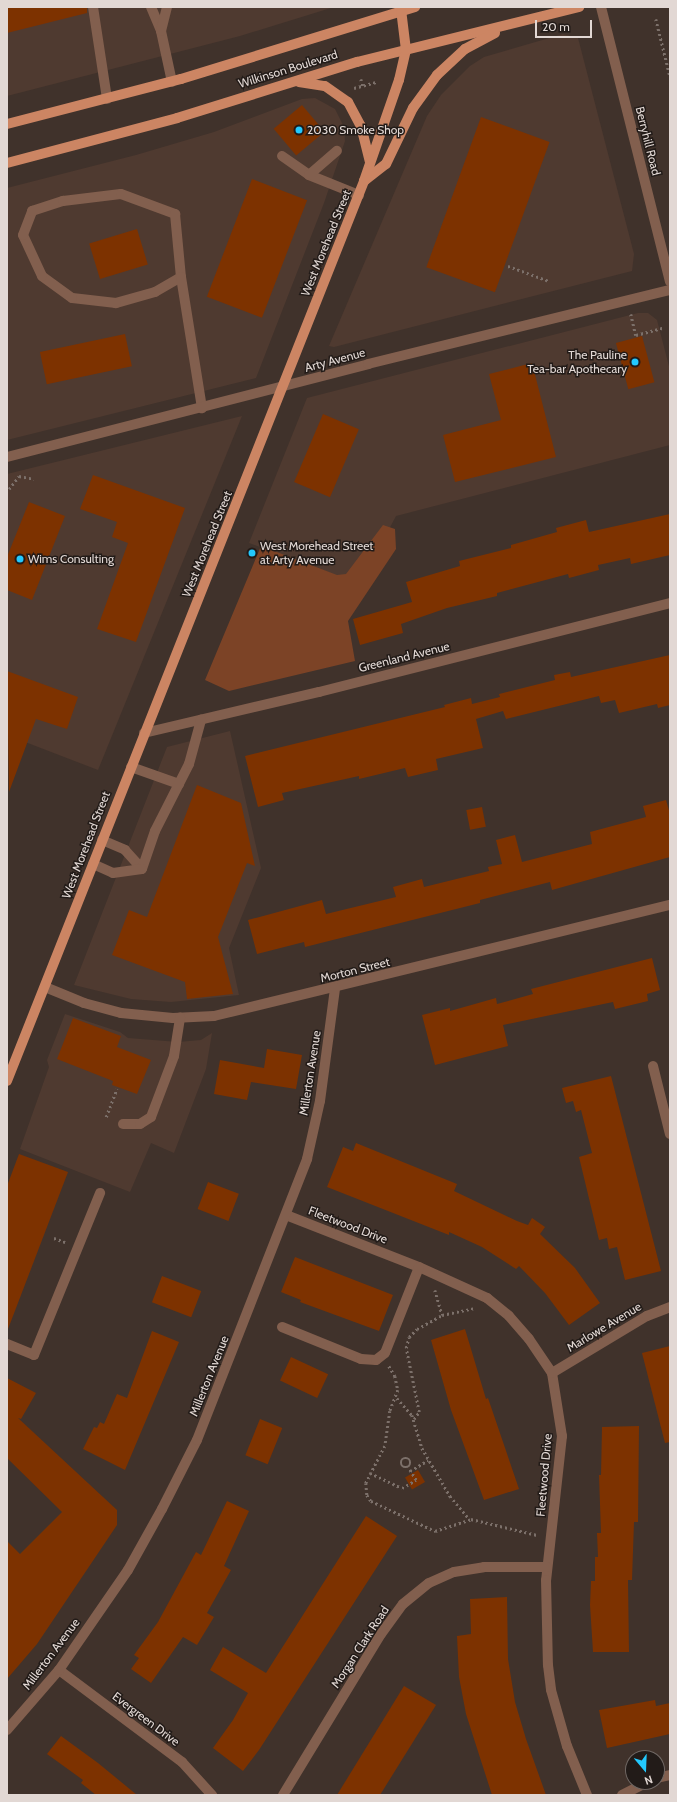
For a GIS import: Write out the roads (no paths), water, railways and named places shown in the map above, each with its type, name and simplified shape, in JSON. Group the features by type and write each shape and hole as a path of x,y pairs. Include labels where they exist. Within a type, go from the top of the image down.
{"main road":[{"name":"Wilkinson Boulevard","path":"7,124 172,82 415,7"},
{"name":"Wilkinson Boulevard","path":"7,163 163,122 271,87 406,50 579,7"},
{"name":"West Morehead Street","path":"7,1081 130,767 359,195 399,80 406,50 401,11"},
{"path":"364,181 386,164 417,103 444,67 479,41 523,21"},
{"path":"271,87 308,82 325,86 343,97 358,120 370,162"}],"street":[{"path":"93,7 107,99"},
{"path":"151,7 161,31 172,82"},
{"path":"161,31 167,7"},
{"name":"Berryhill Road","path":"601,7 670,281"},
{"path":"309,175 337,151"},
{"path":"282,156 309,175 359,195"},
{"path":"181,276 155,292 116,303 72,298 42,276 23,235 32,211 63,200 121,194 175,214 181,276 202,408"},
{"name":"Arty Avenue","path":"7,457 282,388 368,364 670,290"},
{"name":"Greenland Avenue","path":"144,733 670,603"},
{"path":"142,869 155,831 189,764 201,720"},
{"path":"130,767 179,784"},
{"path":"102,840 126,850 142,869"},
{"path":"93,864 113,873 142,869"},
{"name":"Morton Street","path":"45,987 84,1003 121,1012 180,1017 232,1013 670,906"},
{"name":"Millerton Avenue","path":"7,1730 59,1670 128,1570 162,1509 197,1440 307,1159 320,1101 335,988"},
{"path":"123,1124 140,1124 151,1117 174,1056 180,1017"},
{"path":"653,1066 670,1134"},
{"path":"7,1344 34,1355 100,1193"},
{"name":"Fleetwood Drive","path":"286,1215 419,1267 487,1298 509,1316 529,1339 552,1373 562,1436 547,1567 545,1616 551,1690 567,1746 587,1795"},
{"path":"282,1327 361,1360 376,1360 385,1353 419,1267"},
{"name":"Marlowe Avenue","path":"552,1373 647,1316 670,1307"},
{"name":"Morgan Clark Road","path":"283,1795 381,1634 404,1604 429,1583 454,1572 484,1567 547,1567"},
{"name":"Evergreen Drive","path":"59,1670 182,1762 212,1795"},
{"path":"622,1795 632,1790"}],"place":[{"name":"2030 Smoke Shop","path":"299,130"},
{"name":"The Pauline Tea-bar Apothecary","path":"635,362"},
{"name":"West Morehead Street at Arty Avenue","path":"252,553"},
{"name":"Wims Consulting","path":"20,559"}]}
